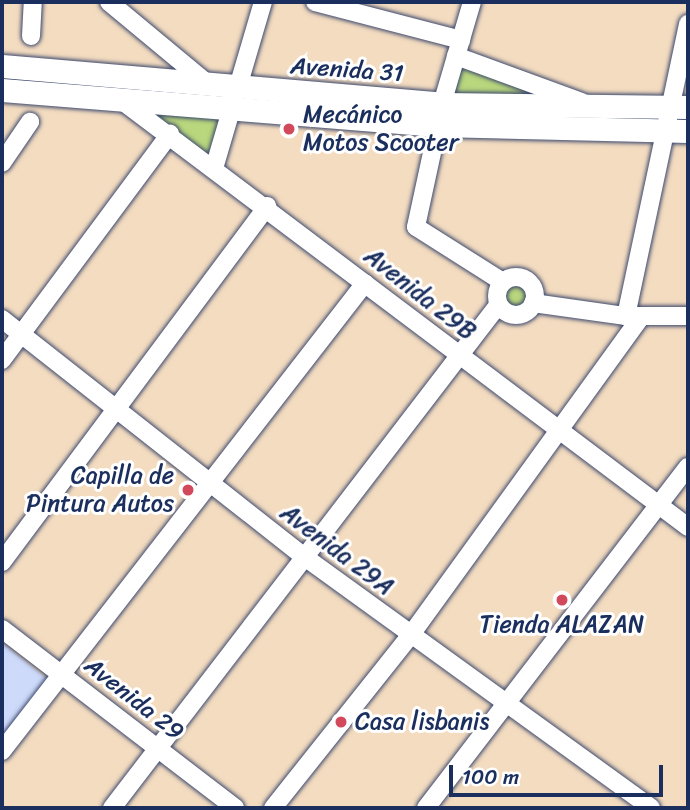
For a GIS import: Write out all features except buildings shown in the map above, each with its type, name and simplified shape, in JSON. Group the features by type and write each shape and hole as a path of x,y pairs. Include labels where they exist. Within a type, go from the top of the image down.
{"main road":[{"name":"Avenida 31","path":"2,66 209,85 234,99"},
{"name":"Avenida 31","path":"2,90 121,100 234,99 688,131"},
{"name":"Avenida 31","path":"440,115 592,106 679,107"}],"street":[{"path":"31,36 33,2"},
{"path":"108,2 209,85"},
{"path":"215,166 263,2"},
{"path":"315,2 363,8 592,106"},
{"path":"472,2 440,115 416,227 503,282 526,280 533,303"},
{"path":"273,808 410,636 561,432 634,316 665,130 679,107 688,24"},
{"name":"Avenida 29B","path":"121,100 215,166 460,357 688,527"},
{"path":"2,163 30,122"},
{"path":"2,360 170,134"},
{"path":"2,562 267,206"},
{"path":"112,808 460,357 499,304 503,282"},
{"path":"2,751 365,283"},
{"path":"499,304 519,315 533,303 634,316 688,316"},
{"name":"Avenida 29A","path":"2,319 306,558 505,705 651,808"},
{"path":"426,808 688,467"},
{"name":"Avenida 29","path":"2,629 235,808"}],"shaded area":[{"path":"2,643 48,680 2,739"}],"green space":[{"path":"456,56 592,106 442,104"},
{"path":"121,100 231,109 215,165"},
{"path":"516,283 525,287 529,296 525,305 516,309 507,305 503,296 507,287"}],"place":[{"name":"Mecánico Motos Scooter","path":"289,129"},
{"name":"Capilla de Pintura Autos","path":"188,490"},
{"name":"Tienda ALAZAN","path":"562,600"},
{"name":"Casa lisbanis","path":"341,722"}]}
